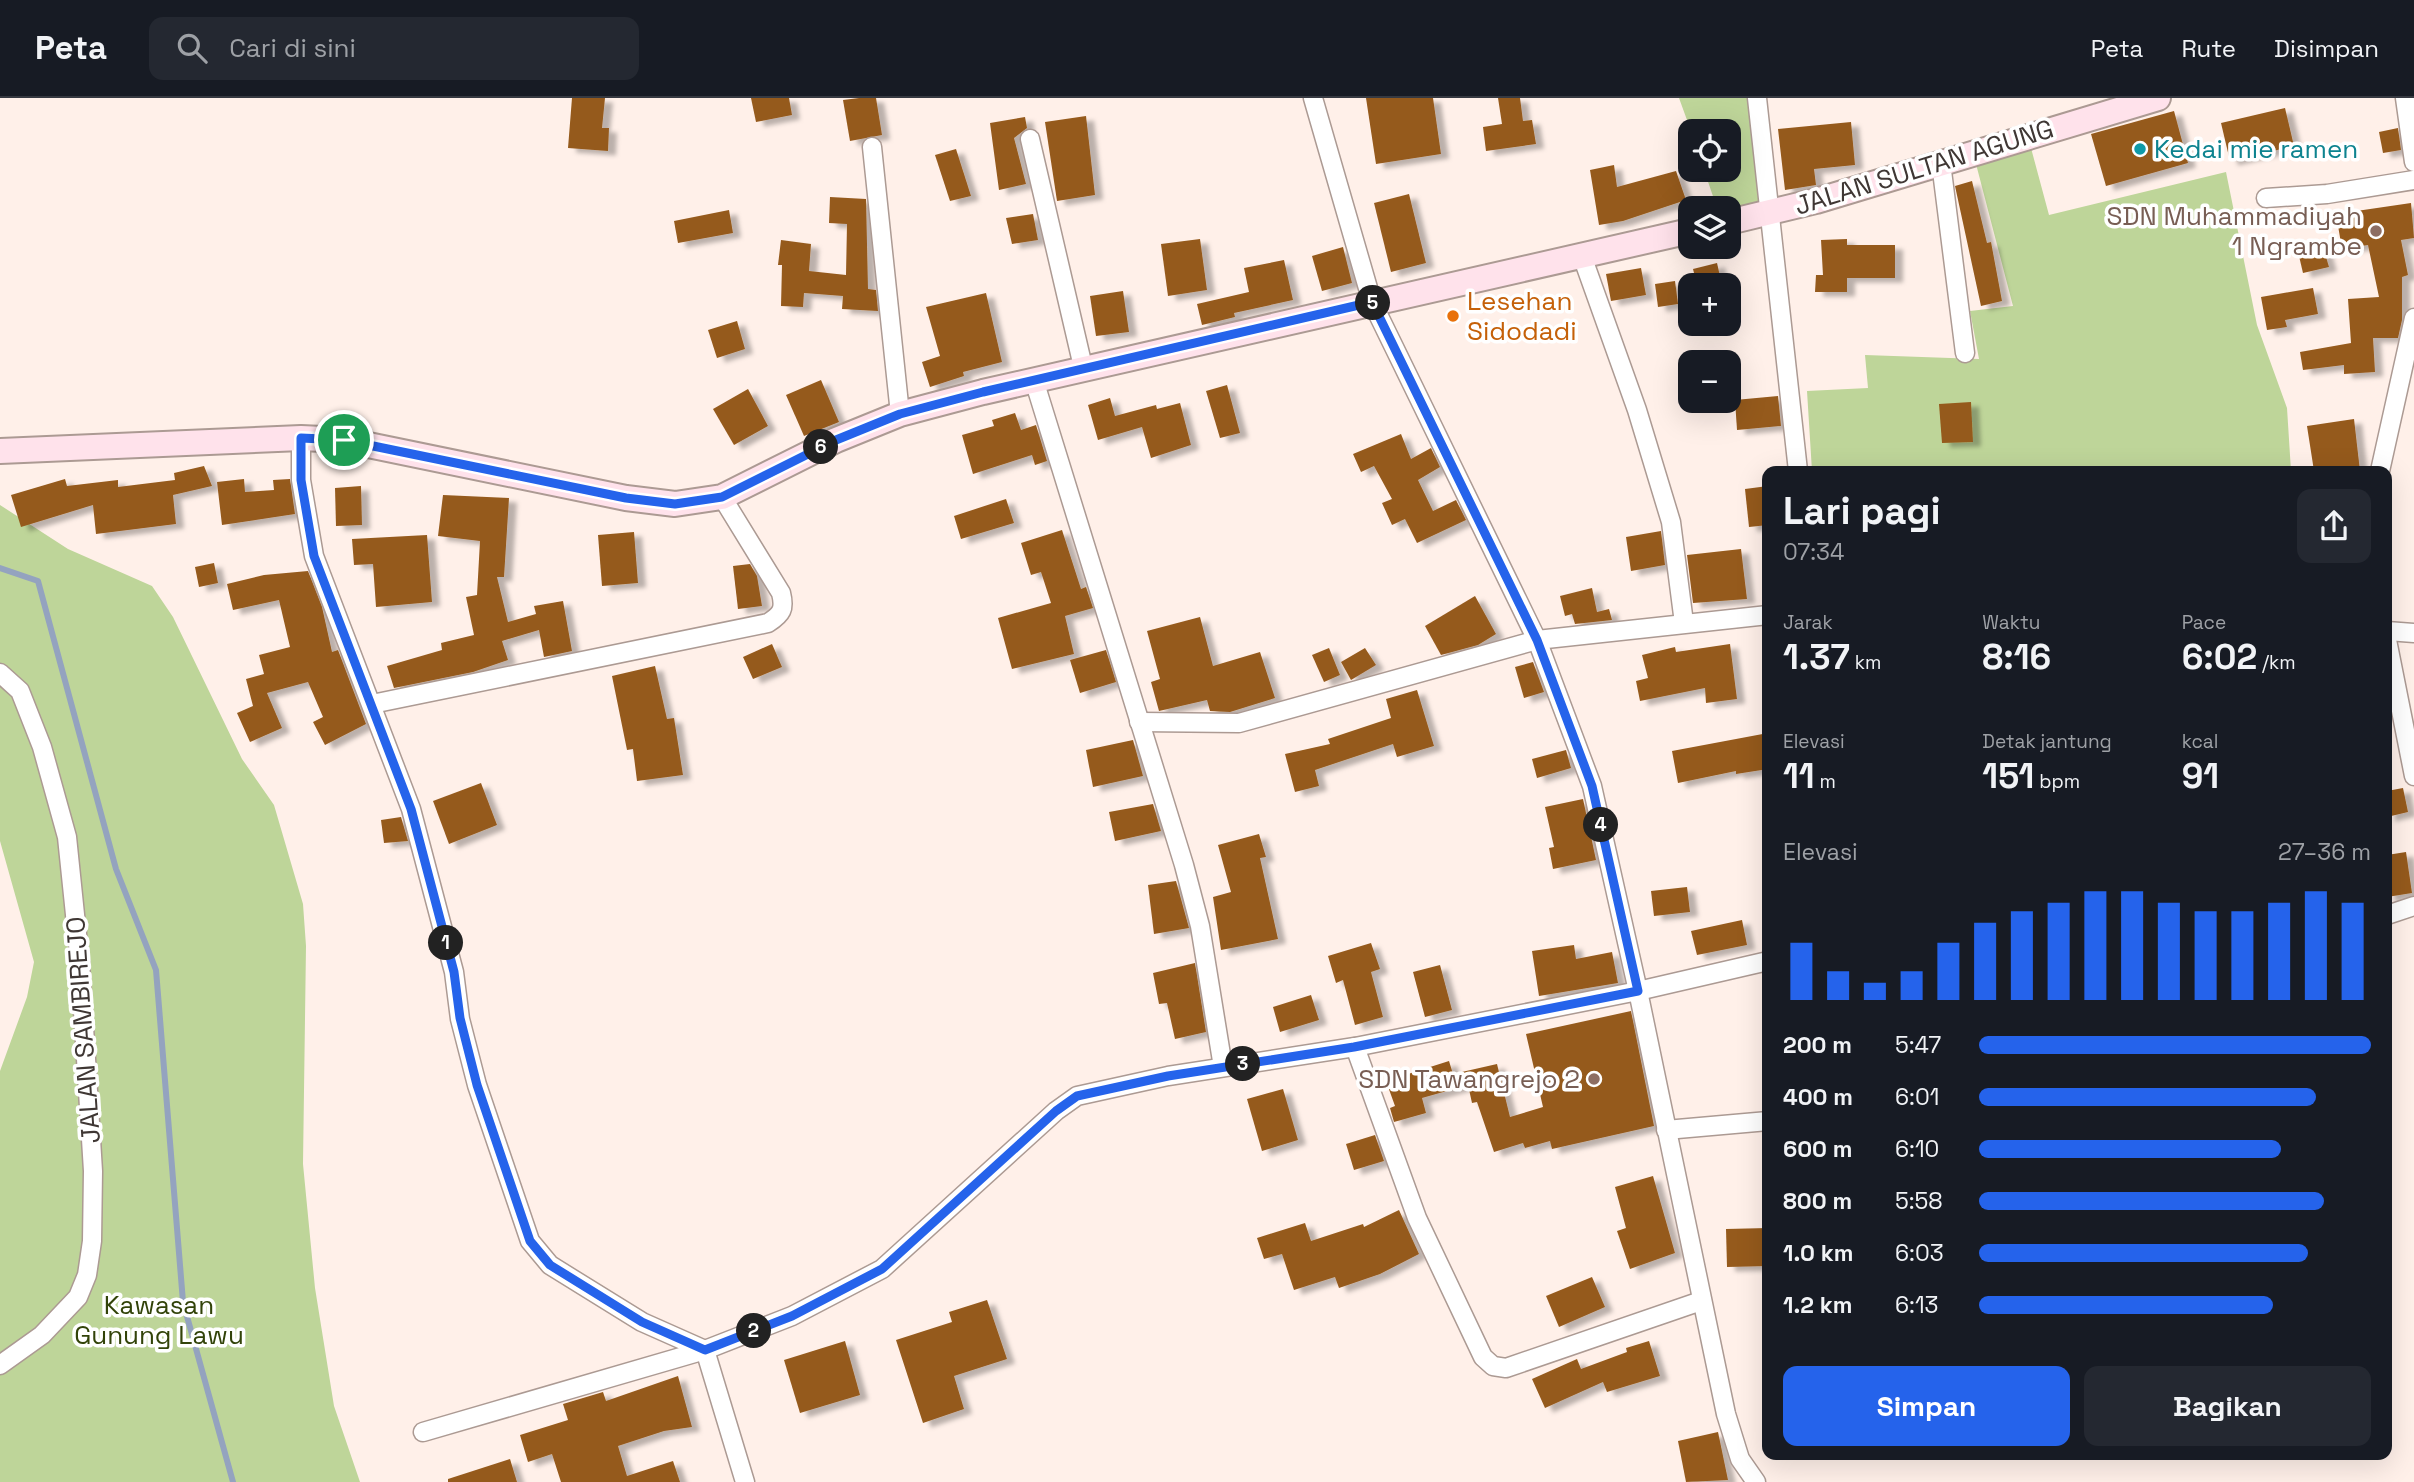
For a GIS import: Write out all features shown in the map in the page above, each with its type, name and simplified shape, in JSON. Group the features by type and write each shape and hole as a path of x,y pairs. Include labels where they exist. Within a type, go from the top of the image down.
{"main road":[{"name":"JALAN SULTAN AGUNG","path":"1741,219 1772,213 1941,163 2121,103 2158,98"},
{"path":"0,451 301,438 344,440 626,498 675,504 722,497 836,440 900,414 1034,380 1084,371 1372,302 1678,234"}],"street":[{"path":"1313,98 1372,302 1537,640 1592,786 1638,991 1701,1301 1726,1414 1740,1459 1741,1482"},
{"path":"1757,98 1772,213 1797,466"},
{"path":"2405,98 2414,162"},
{"path":"1030,139 1084,371"},
{"path":"872,147 900,414"},
{"path":"1941,163 1965,353"},
{"path":"2266,198 2327,194 2414,180"},
{"path":"1582,256 1637,410 1671,522 1684,622"},
{"path":"2381,466 2414,318"},
{"path":"1034,380 1200,926 1223,1067"},
{"path":"301,438 301,480 314,556 411,809 454,972 460,1018 477,1085 530,1241 550,1265 642,1322 705,1350 745,1482"},
{"path":"372,704 768,623 781,615 784,605 780,593 722,497"},
{"path":"1139,722 1239,723 1537,640 1762,616"},
{"path":"2392,631 2414,633"},
{"path":"2392,665 2414,776"},
{"name":"JALAN SAMBIREJO","path":"0,673 20,691 42,747 67,837 80,963 93,1171 92,1241 88,1275 78,1297 42,1335 0,1365"},
{"path":"2392,913 2414,906"},
{"path":"423,1432 705,1350 792,1316 882,1269 1056,1111 1077,1096 1223,1067 1354,1047 1638,991 1762,962"},
{"path":"1354,1047 1417,1218 1483,1357 1493,1366 1506,1368 1701,1301"},
{"path":"1666,1130 1762,1122"},
{"path":"1740,1459 1756,1482"}],"green space":[{"path":"1679,98 1752,98 1765,203 1741,208 1741,196 1713,196 1708,182 1741,182 1741,119 1687,119"},
{"path":"2031,148 2049,215 2226,172 2257,325 2287,408 2291,466 1812,466 1807,391 1868,388 1865,355 1979,359 1970,311 2013,306 1976,164"},
{"name":"Kawasan Gunung Lawu","path":"0,505 68,549 152,586 173,617 242,759 274,805 303,904 306,946 303,1164 315,1288 334,1406 360,1482 0,1482 0,1071 27,997 34,962 0,841"}],"building":[{"path":"572,98 605,98 602,128 609,128 608,151 568,148"},
{"path":"751,98 789,98 792,115 756,122"},
{"path":"876,98 882,135 850,141 843,100"},
{"path":"1366,98 1433,98 1441,154 1376,164"},
{"path":"1498,98 1520,98 1523,121 1532,120 1536,144 1486,151 1483,127 1502,124"},
{"path":"2285,108 2294,146 2230,161 2221,123"},
{"name":"Kedai mie ramen","path":"2174,111 2188,163 2106,186 2091,134"},
{"path":"1086,116 1095,195 1057,201 1045,122"},
{"path":"1025,117 1027,128 1014,138 1026,184 999,190 990,123"},
{"path":"1851,122 1855,165 1814,169 1816,185 1785,190 1778,129"},
{"path":"2398,128 2401,150 2383,153 2379,132"},
{"path":"956,149 971,196 950,201 935,155"},
{"path":"1614,165 1617,187 1676,171 1685,196 1678,196 1678,203 1623,221 1599,225 1590,170"},
{"path":"1972,181 1987,243 1991,242 2002,301 1981,306 1955,186"},
{"path":"1409,194 1426,263 1391,272 1374,203"},
{"path":"830,197 866,199 868,289 876,290 878,311 842,309 843,296 804,293 803,307 781,306 782,265 778,265 781,240 811,244 809,271 846,275 847,224 829,223"},
{"path":"2411,203 2414,238 2401,240 2408,275 2402,277 2402,320 2398,338 2373,338 2375,372 2344,374 2344,365 2303,370 2300,352 2351,343 2348,299 2379,297 2368,245 2342,249 2336,214"},
{"path":"729,210 733,233 678,243 674,221"},
{"path":"1033,214 1038,240 1012,244 1006,218"},
{"path":"1200,239 1207,290 1168,296 1161,244"},
{"path":"1847,239 1847,245 1895,245 1895,278 1847,278 1847,292 1815,292 1816,275 1823,275 1821,240"},
{"path":"1343,247 1352,283 1322,291 1312,256"},
{"path":"2324,250 2329,267 2303,273 2299,256"},
{"path":"1284,260 1293,300 1234,313 1235,317 1202,325 1197,304 1249,292 1244,268"},
{"path":"1717,263 1719,273 1694,273 1693,269"},
{"path":"1641,268 1646,295 1611,301 1606,274"},
{"path":"1675,281 1678,304 1658,307 1655,284"},
{"path":"2313,288 2318,314 2285,320 2287,327 2267,330 2261,297"},
{"path":"1123,291 1129,332 1096,336 1090,296"},
{"path":"986,293 1002,362 963,372 964,376 930,387 922,362 940,356 926,307"},
{"path":"737,321 745,349 717,358 708,330"},
{"path":"821,380 839,422 804,436 786,395"},
{"path":"1227,385 1240,433 1220,438 1206,391"},
{"path":"748,389 768,426 734,445 713,409"},
{"path":"1778,396 1781,426 1737,430 1736,413 1741,413 1741,399"},
{"path":"1110,398 1115,416 1156,405 1157,409 1180,403 1191,445 1151,458 1142,427 1098,440 1088,405"},
{"path":"1971,402 1973,442 1942,443 1939,404"},
{"path":"1015,413 1021,430 1036,425 1047,461 1035,465 1032,455 973,474 962,435 994,426 992,420"},
{"path":"2354,419 2359,466 2313,466 2307,426"},
{"path":"1401,434 1411,459 1431,448 1440,467 1418,480 1433,511 1456,500 1466,520 1417,543 1405,519 1392,525 1382,503 1392,499 1374,466 1361,472 1353,454"},
{"path":"204,466 212,486 173,495 176,524 96,534 93,505 21,527 11,495 65,479 67,486 118,480 118,487 175,480 174,473"},
{"path":"244,479 245,492 274,490 273,480 290,479 295,514 222,525 217,482"},
{"path":"361,486 362,525 336,526 335,488"},
{"path":"1762,487 1762,526 1749,527 1745,489"},
{"path":"443,495 509,498 504,577 497,577 508,622 536,614 534,606 563,601 572,651 544,657 539,630 502,641 508,660 473,672 394,688 387,666 442,650 441,643 474,635 466,597 477,595 480,541 438,536"},
{"path":"1006,499 1014,523 961,539 954,516"},
{"path":"1062,530 1081,589 1086,587 1093,608 1065,616 1074,654 1012,669 998,618 1051,603 1041,572 1031,575 1021,543"},
{"path":"1661,531 1665,565 1631,571 1626,537"},
{"path":"634,532 638,583 602,586 598,535"},
{"path":"427,535 432,602 376,607 373,564 354,565 352,539"},
{"path":"1741,549 1747,599 1693,603 1687,555"},
{"path":"214,563 218,583 199,587 195,567"},
{"path":"750,564 757,576 762,606 738,609 733,566"},
{"path":"308,571 322,607 332,652 338,650 366,724 325,745 313,722 323,717 308,682 267,693 282,728 250,742 237,713 253,706 246,679 264,674 259,655 290,647 279,600 233,610 227,584 264,575"},
{"path":"1592,588 1597,612 1609,609 1612,620 1575,624 1572,614 1565,616 1560,596"},
{"path":"1475,596 1496,634 1478,645 1441,655 1425,626"},
{"path":"1200,617 1213,666 1260,652 1275,698 1230,712 1210,711 1207,700 1159,711 1151,682 1160,679 1147,631"},
{"path":"772,644 782,667 753,679 743,657"},
{"path":"1730,644 1737,699 1706,703 1705,688 1640,701 1636,681 1648,678 1642,655 1675,647 1676,652"},
{"path":"1329,648 1340,675 1324,682 1312,655"},
{"path":"1365,648 1376,665 1351,680 1341,662"},
{"path":"1106,650 1116,682 1080,693 1070,660"},
{"path":"1533,662 1544,692 1524,698 1515,667"},
{"path":"655,666 667,719 674,718 683,775 637,781 633,749 627,750 612,676"},
{"path":"1417,690 1434,746 1397,757 1393,744 1315,770 1319,786 1295,792 1285,754 1330,744 1328,739 1391,718 1386,699"},
{"path":"1762,734 1762,770 1736,774 1736,771 1678,783 1672,751"},
{"path":"1133,740 1143,776 1093,787 1086,750"},
{"path":"1566,750 1571,768 1537,778 1532,759"},
{"path":"481,783 497,825 449,844 433,801"},
{"path":"2403,788 2408,812 2392,816 2392,790"},
{"path":"1583,799 1596,860 1553,869 1549,848 1554,847 1545,807"},
{"path":"1153,804 1161,831 1115,841 1109,812"},
{"path":"401,817 408,841 384,843 381,820"},
{"path":"1259,834 1266,857 1260,858 1278,939 1221,950 1213,897 1231,892 1218,845"},
{"path":"2406,852 2412,893 2392,896 2392,854"},
{"path":"1176,881 1189,928 1154,934 1148,885"},
{"path":"1687,887 1690,912 1654,916 1651,891"},
{"path":"1742,920 1747,945 1697,955 1691,931"},
{"path":"1371,943 1380,969 1371,972 1383,1017 1355,1025 1343,980 1336,983 1328,956"},
{"path":"1574,945 1576,959 1612,952 1618,983 1539,996 1532,951"},
{"path":"1195,963 1206,1032 1175,1039 1167,1003 1159,1004 1153,973"},
{"path":"1440,965 1452,1010 1425,1017 1413,972"},
{"path":"1311,995 1319,1020 1280,1032 1273,1007"},
{"name":"SDN Tawangrejo 2","path":"1631,1011 1654,1126 1552,1149 1550,1141 1525,1148 1523,1143 1494,1152 1477,1102 1472,1103 1468,1085 1422,1098 1426,1113 1394,1122 1390,1108 1395,1106 1386,1081 1449,1061 1453,1074 1497,1064 1510,1117 1543,1107 1526,1034"},
{"path":"1283,1089 1298,1140 1262,1151 1247,1099"},
{"path":"1375,1135 1384,1161 1354,1170 1346,1144"},
{"path":"1653,1176 1675,1253 1630,1269 1617,1231 1626,1228 1615,1187"},
{"path":"1399,1210 1419,1254 1380,1274 1339,1288 1335,1277 1294,1290 1282,1254 1264,1259 1257,1238 1305,1223 1311,1241 1363,1224 1364,1227"},
{"path":"1762,1228 1762,1266 1727,1267 1726,1229"},
{"path":"1592,1277 1605,1307 1559,1327 1546,1296"},
{"path":"987,1300 1007,1359 954,1376 964,1409 923,1423 896,1340 952,1322 949,1312"},
{"path":"845,1341 860,1395 800,1413 784,1360"},
{"path":"1649,1341 1660,1376 1607,1392 1603,1382 1545,1408 1532,1379 1577,1359 1581,1369 1627,1352 1626,1348"},
{"path":"678,1376 692,1427 664,1431 618,1446 627,1476 673,1461 680,1482 561,1482 552,1454 528,1462 520,1435 568,1420 563,1404 603,1392 606,1401"},
{"path":"1718,1432 1728,1480 1686,1482 1678,1441"},
{"path":"510,1459 517,1482 448,1482 448,1479"}],"waterway":[{"path":"0,568 38,581 116,869 156,970 183,1302 233,1482"}],"place":[{"name":"Kedai mie ramen","path":"2140,149"},
{"name":"SDN Muhammadiyah 1 Ngrambe","path":"2376,231"},
{"name":"Lesehan Sidodadi","path":"1453,316"},
{"name":"SDN Tawangrejo 2","path":"1594,1079"}],"route":[{"path":"1372,302 1537,640 1592,786 1638,991 1354,1047 1168,1076 1077,1096 1056,1111 882,1269 792,1316 705,1350 642,1322 550,1265 530,1241 477,1085 460,1018 454,972 411,809 314,556 301,480 301,438 344,440 626,498 675,504 722,497 836,440 900,414 983,392 1084,371 1372,302"}]}
